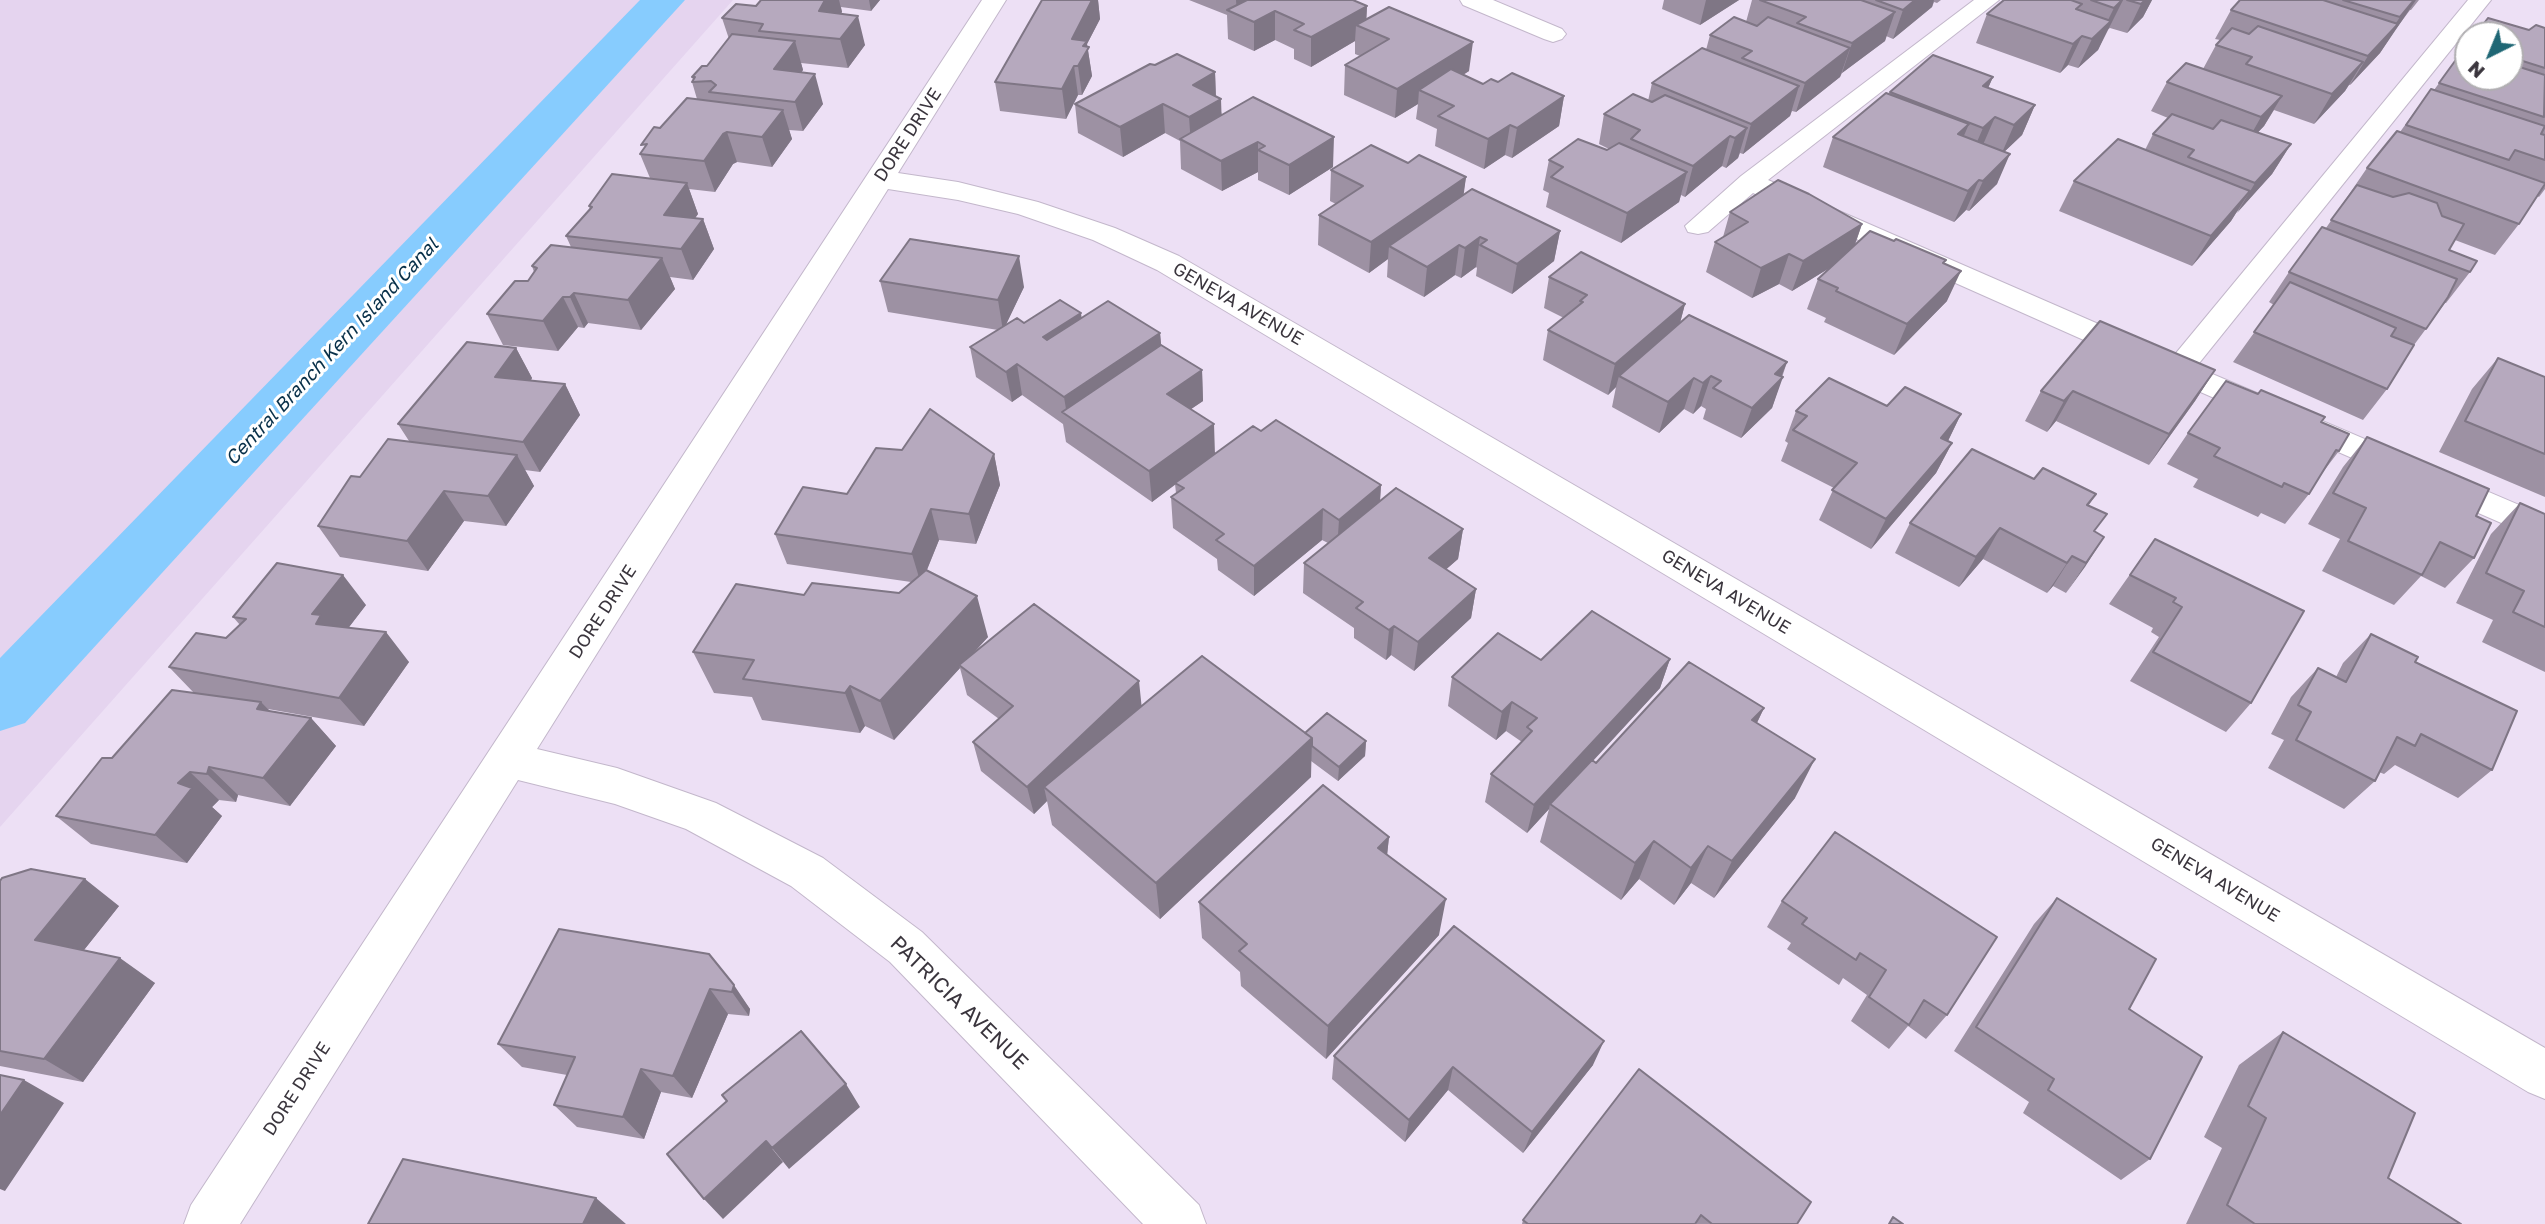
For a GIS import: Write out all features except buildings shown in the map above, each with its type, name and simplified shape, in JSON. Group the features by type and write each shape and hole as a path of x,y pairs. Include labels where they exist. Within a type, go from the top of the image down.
{"street":[{"name":"DORE DRIVE","path":"210,1224 995,0"},
{"path":"1472,0 1553,34"},
{"name":"GENEVA AVENUE","path":"880,179 958,191 1028,208 1104,234 1168,263 2545,1075"},
{"name":"PATRICIA AVENUE","path":"508,760 617,786 701,816 807,872 906,947 1180,1224"}],"lane":[{"path":"1698,226 1750,182 1988,0"},
{"path":"2177,370 2480,0"},
{"path":"1750,182 2545,530"}],"shaded area":[{"path":"0,0 733,0 0,827"}],"waterway":[{"name":"Central Branch Kern Island Canal","path":"0,703 664,0"}]}
